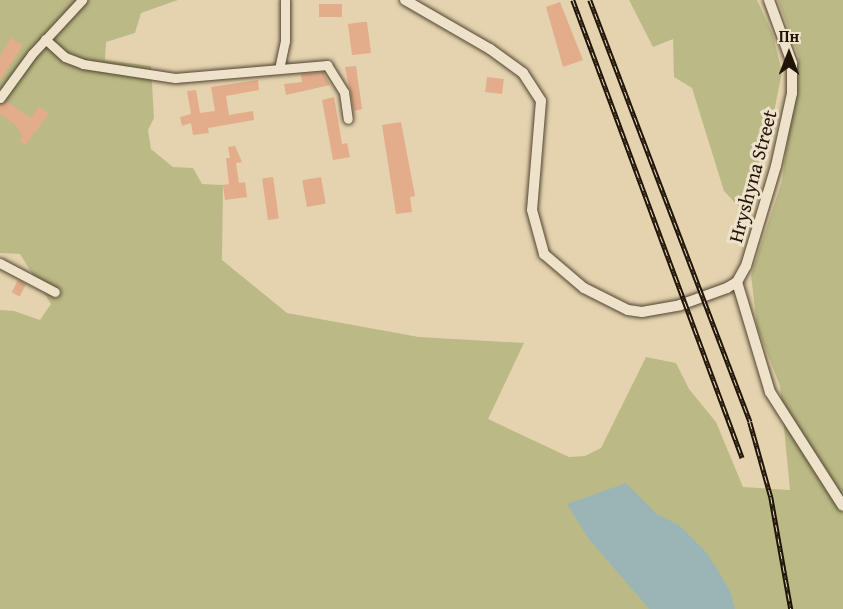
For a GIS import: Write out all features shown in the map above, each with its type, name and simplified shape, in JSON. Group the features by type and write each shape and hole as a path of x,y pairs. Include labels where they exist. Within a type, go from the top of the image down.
{"street":[{"path":"0,98 45,39 82,0"},
{"path":"279,69 285,41 285,0"},
{"path":"405,0 490,49 524,73 534,88 541,101 542,118 532,210 544,254 584,288 628,310 657,312 696,300 737,282 770,392 843,506"},
{"name":"Hryshyna Street","path":"737,282 764,210 792,93 792,63 770,0"},
{"path":"45,39 66,57 83,64 163,76 199,77 279,69 330,67 344,92 348,119"},
{"path":"0,263 56,292"}],"shaded area":[{"path":"0,0 178,0 141,13 135,33 106,42 105,60 151,66 154,118 148,130 151,149 173,167 193,168 202,184 223,185 222,260 287,313 419,337 524,343 488,419 569,457 585,456 601,448 646,357 676,363 689,389 716,422 743,487 790,490 780,386 757,327 751,275 782,181 799,57 778,0 843,0 843,609 0,609 0,310 14,311 40,320 51,304 20,254 0,253"},
{"path":"629,0 757,0 773,35 782,72 757,197 740,208 724,191 692,88 674,77 673,39 653,47"}],"water":[{"path":"626,483 657,514 679,525 707,553 729,589 735,609 649,609 588,538 567,504"}],"building":[{"path":"560,2 583,60 563,67 546,7"},
{"path":"319,4 342,4 342,17 319,17"},
{"path":"367,22 371,53 352,55 348,24"},
{"path":"11,38 23,45 0,81 0,56"},
{"path":"356,66 362,109 354,111 345,67"},
{"path":"323,72 330,85 286,95 284,84 302,82 301,74"},
{"path":"487,77 504,79 502,94 485,92"},
{"path":"258,80 259,90 226,96 229,115 253,111 254,120 208,128 209,133 193,135 191,123 182,126 180,117 191,114 187,91 196,90 200,113 215,111 211,87"},
{"path":"334,97 342,144 347,143 350,157 333,160 322,100"},
{"path":"6,101 31,118 39,106 49,114 25,145 19,141 23,136 14,124 0,114 0,105"},
{"path":"401,122 415,196 410,197 412,212 396,214 382,125"},
{"path":"235,146 242,162 236,163 239,183 245,182 247,197 225,200 223,185 229,184 226,158 230,158 228,147"},
{"path":"273,177 279,219 268,220 262,179"},
{"path":"321,177 326,204 307,207 302,180"},
{"path":"18,280 26,284 20,297 12,292"}],"railway":[{"path":"573,0 742,458"},
{"path":"590,0 750,422 771,497 791,609"}]}
